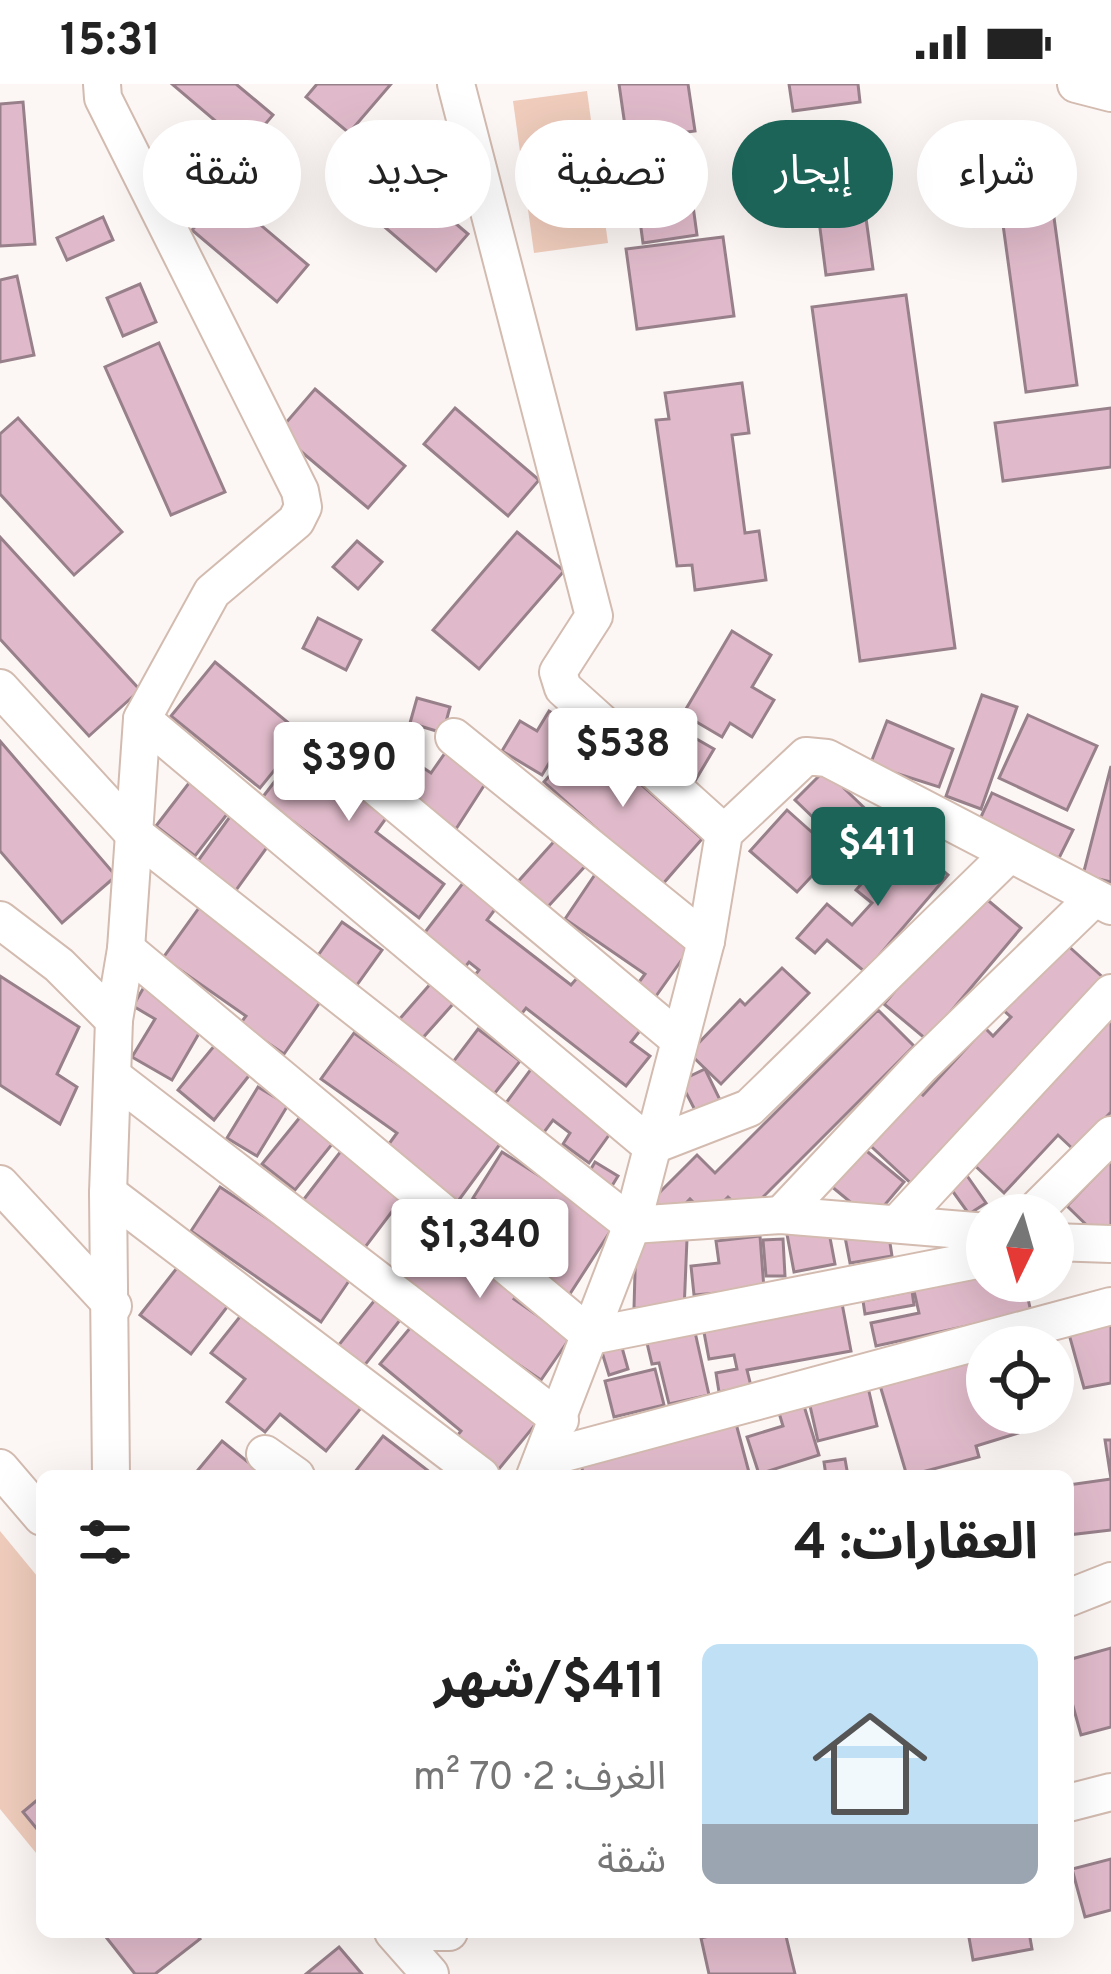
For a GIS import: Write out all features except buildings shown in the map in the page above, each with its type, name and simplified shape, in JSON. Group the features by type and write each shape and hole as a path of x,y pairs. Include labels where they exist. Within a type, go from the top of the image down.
{"street":[{"path":"102,84 104,98 301,491 303,507 296,521 212,592 142,719 126,949 114,1020 108,1193 113,1306 111,1470"},
{"path":"456,84 594,616 558,672 563,688 724,833"},
{"path":"1076,84 1111,93"},
{"path":"0,688 132,832 632,1225 781,1215 966,1230"},
{"path":"142,719 651,1146"},
{"path":"454,737 706,941"},
{"path":"325,744 677,1039"},
{"path":"539,1468 632,1225 706,941 724,833 806,756 827,758 1007,856 1103,902 922,1065 781,1215"},
{"path":"651,1146 749,1108 1007,856"},
{"path":"0,920 59,965 114,1020"},
{"path":"126,949 591,1336"},
{"path":"898,1223 1111,993"},
{"path":"115,1078 560,1420"},
{"path":"1052,1194 1111,1135"},
{"path":"0,1184 113,1306"},
{"path":"108,1193 473,1470"},
{"path":"1074,1244 1111,1244"},
{"path":"591,1336 966,1262"},
{"path":"539,1468 1111,1306"},
{"path":"266,1454 288,1470"},
{"path":"0,1468 36,1510"},
{"path":"1074,1596 1111,1581"},
{"path":"1074,1801 1111,1792"},
{"path":"398,1938 430,1974"}],"shaded area":[{"path":"587,91 591,120 516,120 513,101"},
{"path":"531,228 606,228 608,243 534,253"},
{"path":"0,1531 36,1575 36,1853 0,1809"}]}
